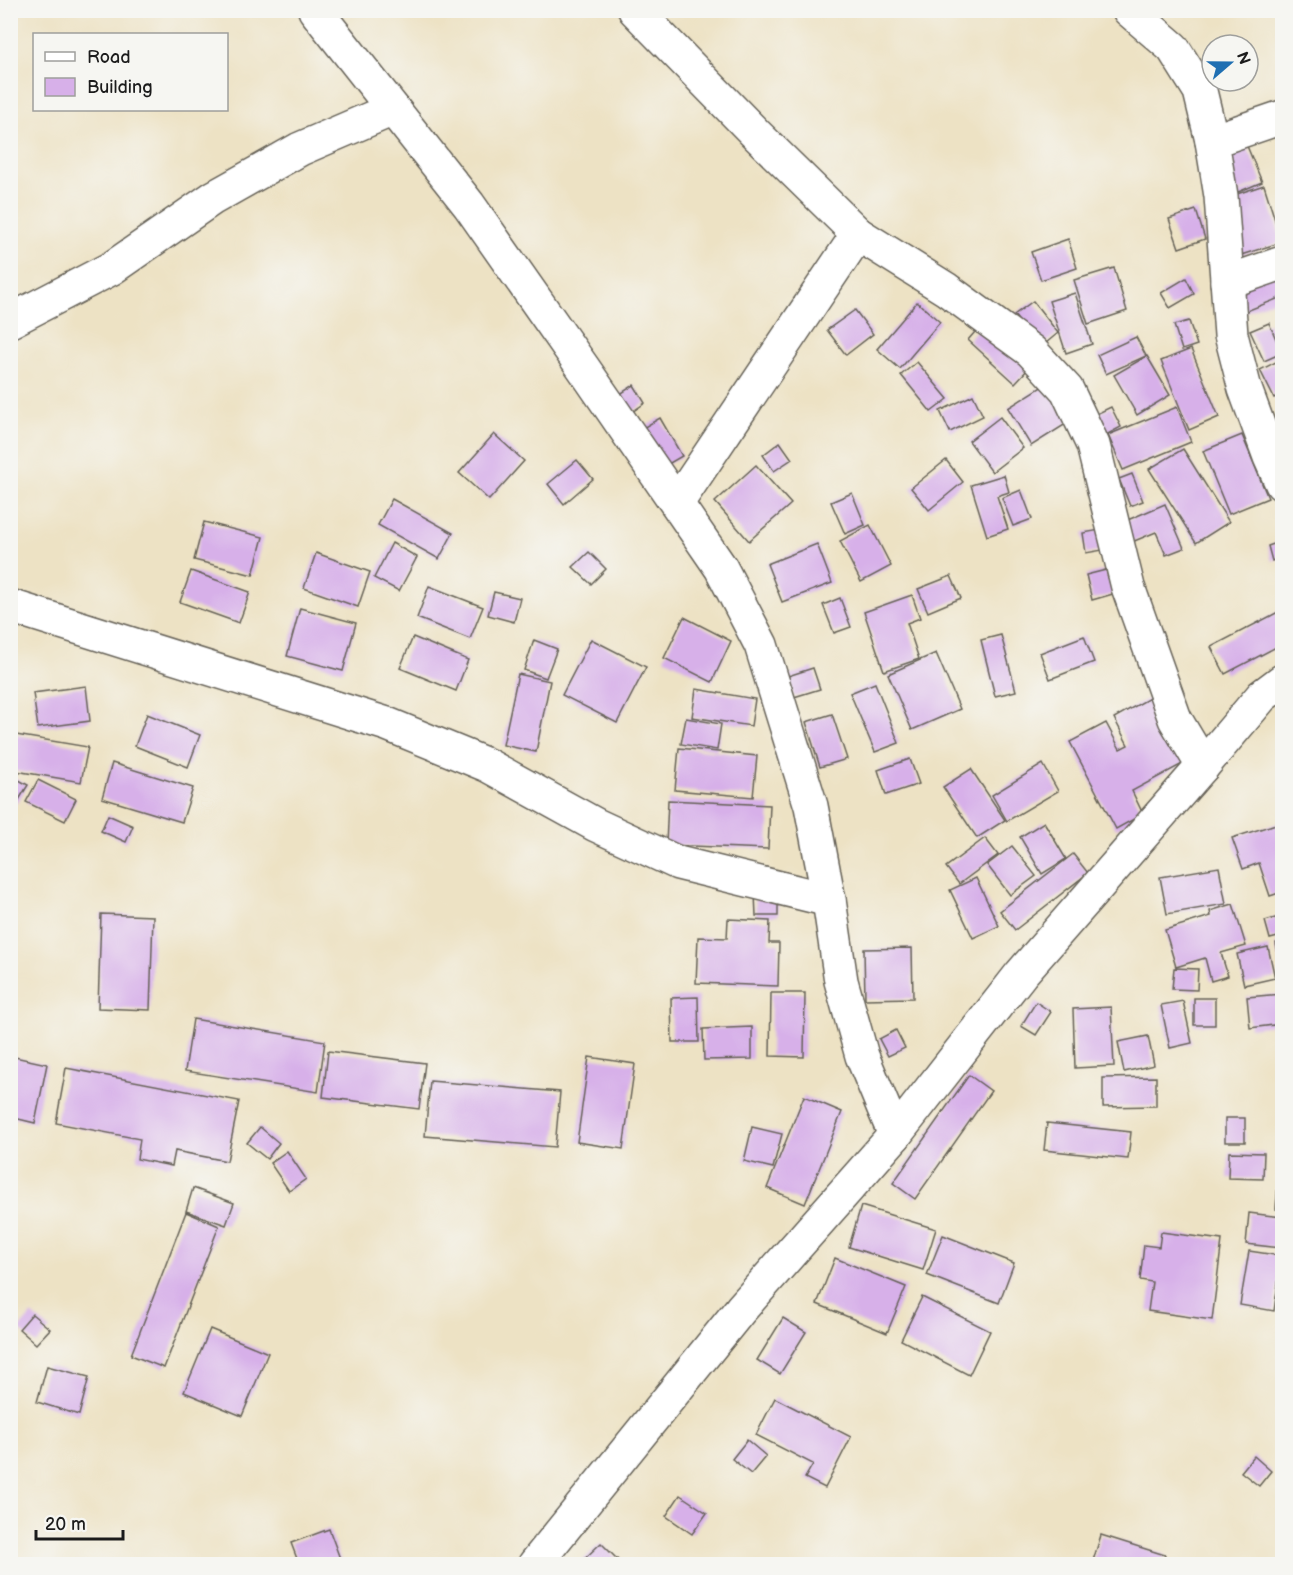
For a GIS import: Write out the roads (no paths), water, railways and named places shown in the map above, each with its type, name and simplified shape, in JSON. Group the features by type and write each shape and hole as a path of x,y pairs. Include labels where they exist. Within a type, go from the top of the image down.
{"street":[{"path":"315,10 470,205 721,568 761,645 811,806 842,981 862,1056 895,1135"},
{"path":"635,10 858,234 946,289 1031,351 1067,390 1093,445 1128,587 1175,719 1203,766"},
{"path":"1129,10 1173,48 1200,91 1212,141 1221,196 1231,335 1242,378 1270,458 1282,484"},
{"path":"10,321 112,268 213,198 300,149 393,109"},
{"path":"1212,141 1282,117"},
{"path":"677,503 858,234"},
{"path":"1227,282 1282,263"},
{"path":"10,606 387,724 486,765 596,825 678,863 829,900"},
{"path":"535,1564 741,1309 895,1135 1022,974 1262,696 1282,681"}]}
